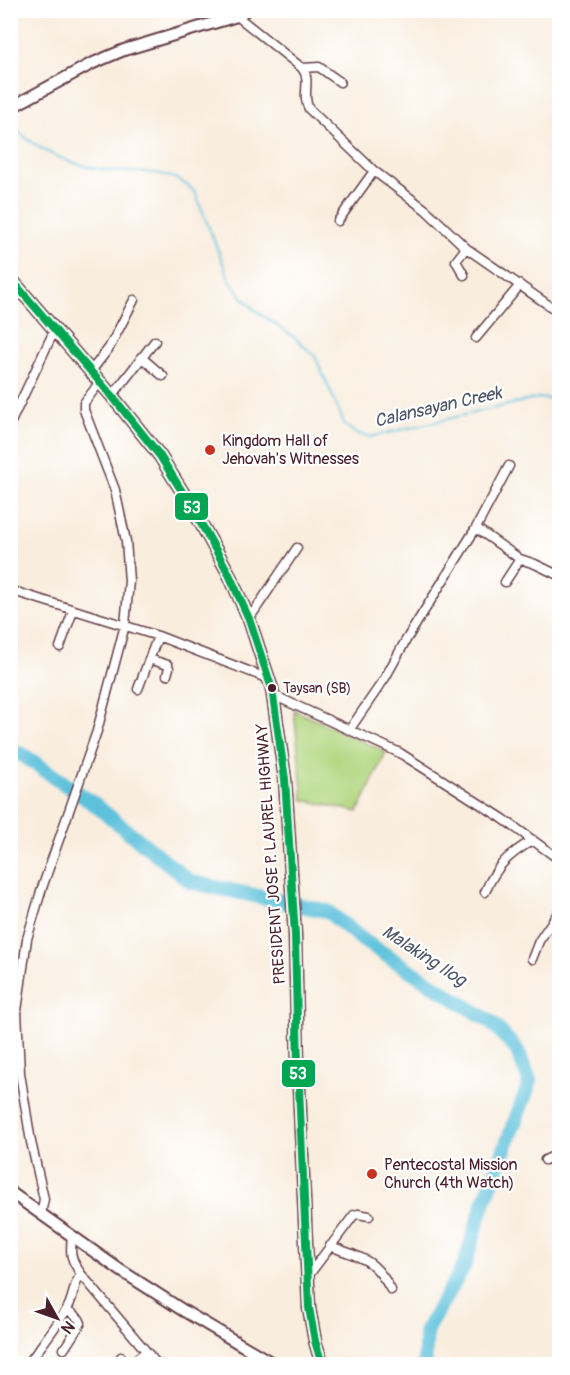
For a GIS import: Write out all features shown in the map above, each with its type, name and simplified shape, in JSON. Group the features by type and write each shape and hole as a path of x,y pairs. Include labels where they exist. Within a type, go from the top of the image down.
{"highway":[{"name":"PRESIDENT JOSE P. LAUREL HIGHWAY","path":"10,278 91,371 160,456 228,572 249,619 269,679 285,779 296,935 298,1066 308,1276 312,1328 322,1365"}],"main road":[{"path":"12,107 91,64 124,50 241,13"},
{"path":"10,1192 120,1270 274,1365"}],"street":[{"path":"241,13 302,68 307,74 305,102 309,109 374,171 426,210 466,248 560,313"},
{"path":"302,68 319,67 340,82"},
{"path":"338,221 374,171"},
{"path":"464,275 456,261 466,248"},
{"path":"476,338 520,285"},
{"path":"91,371 109,348 134,300"},
{"path":"10,424 54,328"},
{"path":"112,396 155,341"},
{"path":"141,357 164,376"},
{"path":"41,1214 44,1199 30,1138 20,1073 17,1011 27,939 90,752 125,625 129,581 123,524 109,472 84,410 84,403 100,382"},
{"path":"350,729 385,678 476,528 509,466"},
{"path":"476,528 520,559 560,576"},
{"path":"249,619 297,548"},
{"path":"505,582 520,559"},
{"path":"10,590 158,636 269,679"},
{"path":"60,647 73,611"},
{"path":"138,689 158,636"},
{"path":"149,659 168,665 166,675"},
{"path":"273,695 400,753 432,772 560,860"},
{"path":"485,892 503,861 533,840"},
{"path":"532,959 539,941 560,910"},
{"path":"545,1160 560,1153"},
{"path":"308,1276 356,1214 369,1216"},
{"path":"72,1235 70,1254 81,1274 157,1365"},
{"path":"330,1246 373,1263 391,1290"},
{"path":"28,1365 67,1309 81,1274"},
{"path":"64,1349 81,1323 67,1309"},
{"path":"121,1357 130,1364 145,1352"}],"green space":[{"path":"294,710 386,752 358,812 303,800"}],"waterway":[{"name":"Calansayan Creek","path":"10,123 39,147 74,163 112,171 162,174 184,183 195,192 230,281 256,311 294,337 315,356 345,425 355,433 370,437 538,398 560,400"},
{"name":"Malaking Ilog","path":"10,751 23,755 94,804 191,882 327,911 364,941 491,1022 517,1050 530,1082 482,1208 464,1266 426,1330 425,1364"}],"transit line":[{"name":"53","path":"10,278 112,396 160,456 228,572 249,619 272,689 285,779 295,935 298,1066 309,1308 322,1364"}],"place":[{"name":"Kingdom Hall of Jehovah's Witnesses","path":"210,450"},
{"name":"Taysan (SB)","path":"272,688"},
{"name":"Pentecostal Mission Church (4th Watch)","path":"372,1174"}]}
